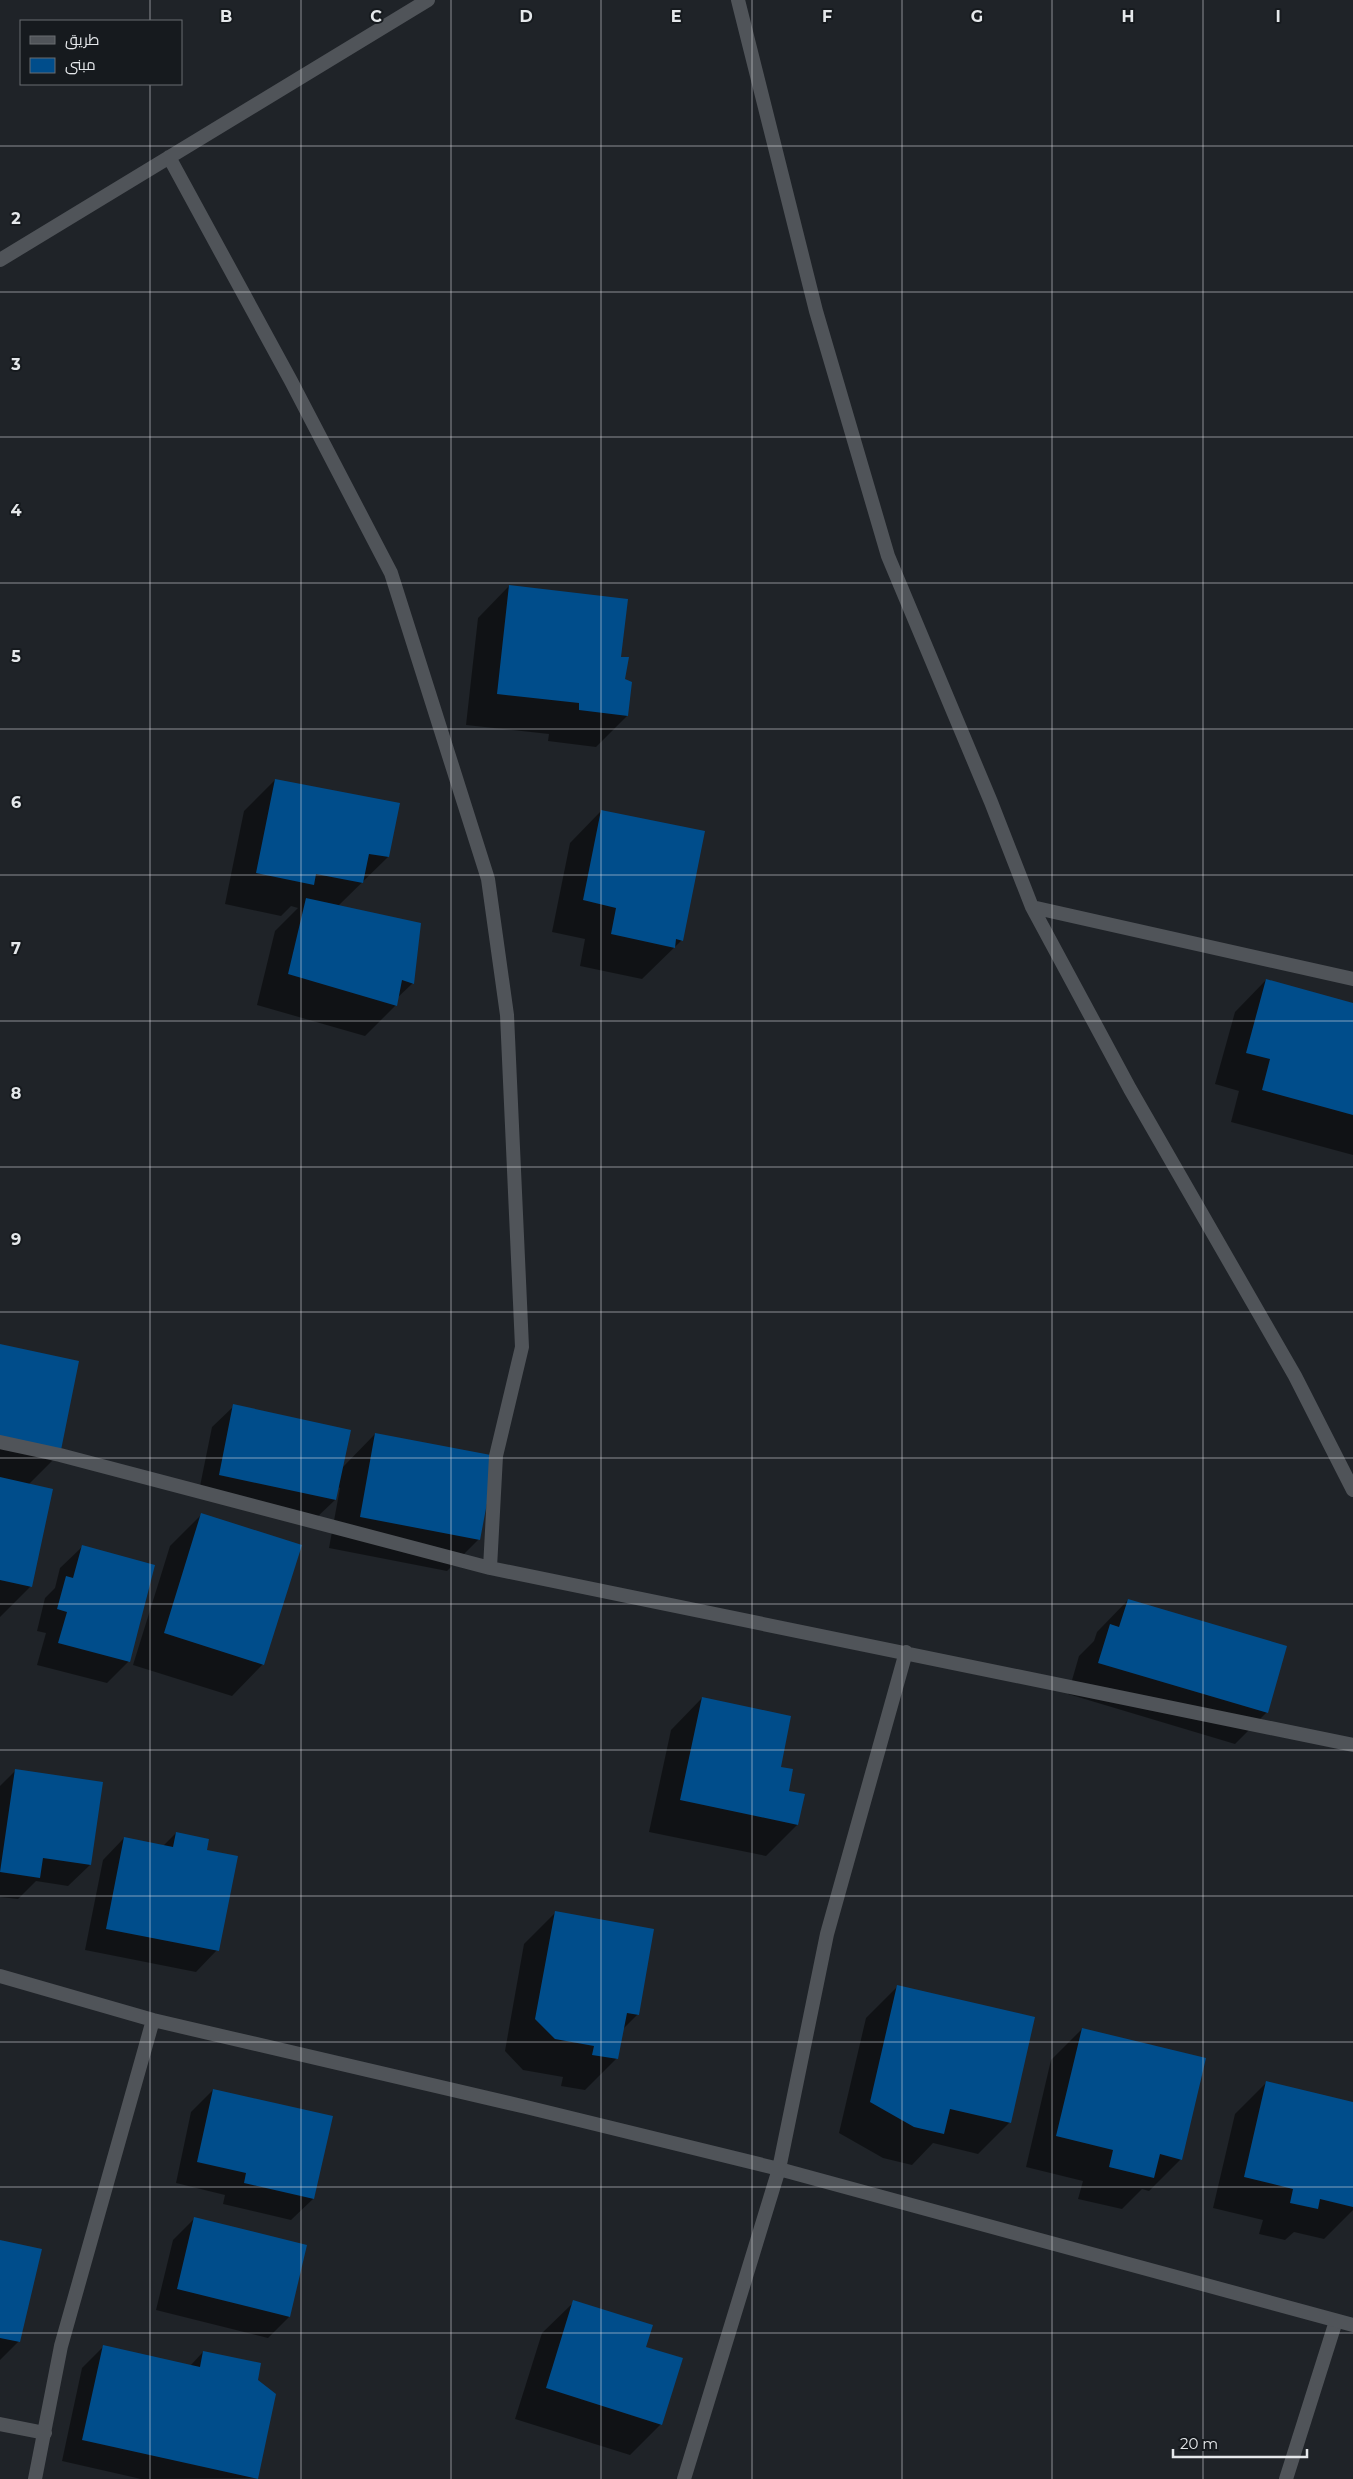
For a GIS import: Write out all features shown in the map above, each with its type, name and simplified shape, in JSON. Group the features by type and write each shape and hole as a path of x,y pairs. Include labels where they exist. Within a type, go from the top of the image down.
{"street":[{"path":"0,260 428,0"},
{"path":"738,0 816,311 888,556 991,802 1032,907 1135,1097 1295,1376 1353,1490"},
{"path":"169,157 291,381 391,572 488,879 507,1015 522,1347 496,1456 490,1568"},
{"path":"1032,907 1353,979"},
{"path":"0,1442 60,1455 490,1568 1353,1745"},
{"path":"684,2479 779,2169 827,1934 906,1652"},
{"path":"0,1976 153,2020 526,2107 779,2169 1353,2325"},
{"path":"34,2479 61,2346 153,2020"},
{"path":"1286,2479 1336,2321"},
{"path":"0,2424 44,2433"}],"building":[{"path":"509,585 628,599 621,657 629,657 625,679 632,682 628,716 579,710 579,703 497,694"},
{"path":"275,779 400,803 389,857 369,854 363,883 316,874 314,885 256,873"},
{"path":"601,810 705,831 683,941 676,939 675,948 611,934 616,908 583,900"},
{"path":"306,898 421,923 414,984 402,980 397,1006 288,974"},
{"path":"1266,979 1353,1003 1353,1115 1262,1090 1270,1059 1246,1053"},
{"path":"0,1344 79,1361 60,1455 0,1442"},
{"path":"233,1404 351,1430 336,1500 219,1475"},
{"path":"375,1433 496,1456 480,1540 360,1517"},
{"path":"0,1477 53,1489 32,1587 0,1580"},
{"path":"201,1513 302,1545 264,1665 164,1633"},
{"path":"82,1545 155,1565 130,1662 58,1643 67,1612 57,1609 66,1576 73,1578"},
{"path":"1128,1599 1287,1646 1268,1713 1098,1663 1110,1624 1119,1627"},
{"path":"702,1697 791,1716 781,1767 793,1769 789,1791 805,1794 798,1825 680,1800"},
{"path":"15,1769 103,1782 91,1865 43,1858 40,1878 0,1872"},
{"path":"176,1832 209,1839 207,1850 238,1856 219,1951 106,1929 124,1837 173,1847"},
{"path":"555,1911 654,1929 639,2015 627,2013 618,2059 592,2055 594,2046 555,2039 535,2019"},
{"path":"897,1985 1035,2017 1011,2123 950,2109 944,2134 914,2127 870,2102"},
{"path":"1082,2028 1206,2058 1182,2160 1160,2154 1154,2178 1109,2167 1113,2150 1056,2136"},
{"path":"1266,2081 1353,2102 1353,2207 1320,2199 1318,2209 1290,2203 1293,2189 1244,2177"},
{"path":"213,2089 333,2116 314,2199 244,2183 246,2173 197,2162"},
{"path":"194,2217 307,2245 290,2317 177,2289"},
{"path":"0,2240 42,2249 20,2342 0,2338"},
{"path":"573,2300 653,2325 646,2347 683,2358 662,2425 546,2388"},
{"path":"103,2345 200,2367 203,2351 261,2363 258,2380 276,2394 258,2479 82,2440"}]}
